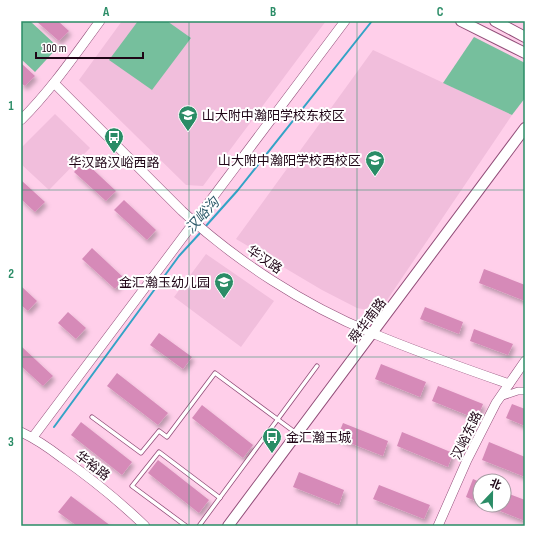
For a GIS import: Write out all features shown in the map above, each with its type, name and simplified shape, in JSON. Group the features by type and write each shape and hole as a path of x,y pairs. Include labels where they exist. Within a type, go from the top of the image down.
{"main road":[{"path":"461,21 525,53"},
{"path":"494,21 525,37"},
{"name":"舜华南路","path":"228,526 373,334 525,128"}],"street":[{"path":"21,120 54,83 100,21"},
{"path":"33,437 200,227 345,21"},
{"name":"华汉路","path":"54,83 124,154 200,227 244,261 306,301 373,334 509,384"},
{"name":"汉峪东路","path":"438,526 467,460 500,397 525,361"},
{"path":"500,397 518,391 525,391"},
{"name":"华裕路","path":"21,432 33,437 86,475 117,500 145,526"}],"lane":[{"path":"199,526 317,366"},
{"path":"92,417 141,453 159,431 167,437 215,372 297,434"},
{"path":"186,526 132,486 159,452 220,498"}],"shaded area":[{"name":"山大附中瀚阳学校东校区","path":"122,21 326,21 203,186 186,185 79,80"},
{"name":"山大附中瀚阳学校西校区","path":"373,50 512,115 379,312 357,308 322,290 236,239"},
{"path":"55,114 90,148 49,190 21,164 21,148"},
{"name":"金汇瀚玉幼儿园","path":"206,254 274,301 241,347 174,297"}],"green space":[{"path":"21,21 30,21 58,47 35,72 21,59"},
{"path":"138,21 167,21 191,38 152,90 109,60"},
{"path":"474,37 525,63 525,98 512,115 443,83"}],"building":[{"path":"36,21 58,21 69,31 59,41"},
{"path":"21,63 35,76 25,86 21,83"},
{"path":"84,161 116,191 106,201 74,172"},
{"path":"21,180 45,202 35,212 21,199"},
{"path":"124,200 156,230 147,240 114,210"},
{"path":"92,248 124,278 115,289 82,259"},
{"path":"484,269 525,285 525,301 479,283"},
{"path":"21,286 37,301 28,311 21,305"},
{"path":"425,307 463,322 459,334 420,319"},
{"path":"68,312 86,328 76,339 58,323"},
{"path":"474,329 513,344 508,355 470,341"},
{"path":"159,333 192,357 183,369 150,345"},
{"path":"21,346 53,376 43,386 21,366"},
{"path":"381,364 426,382 420,397 375,379"},
{"path":"117,373 168,413 158,425 107,386"},
{"path":"438,386 483,404 477,419 432,401"},
{"path":"512,404 525,409 525,426 506,418"},
{"path":"202,405 253,445 243,458 192,418"},
{"path":"81,422 132,462 122,475 71,435"},
{"path":"343,423 388,441 383,456 337,438"},
{"path":"402,432 453,453 448,467 397,446"},
{"path":"489,442 525,457 525,477 482,460"},
{"path":"158,460 209,500 199,513 148,473"},
{"path":"299,472 344,490 339,505 293,487"},
{"path":"472,482 472,500 466,497"},
{"path":"379,485 430,505 424,519 373,499"},
{"path":"512,495 525,500 525,521 505,513 512,513"},
{"path":"71,496 111,526 77,526 58,512"}],"waterway":[{"name":"汉峪沟","path":"205,227 238,190 372,21"},
{"name":"汉峪沟","path":"54,427 179,256 201,232"}],"place":[{"name":"山大附中瀚阳学校东校区","path":"188,132"},
{"name":"华汉路汉峪西路","path":"114,154"},
{"name":"山大附中瀚阳学校西校区","path":"375,177"},
{"name":"金汇瀚玉幼儿园","path":"224,299"},
{"name":"金汇瀚玉城","path":"272,454"}]}
